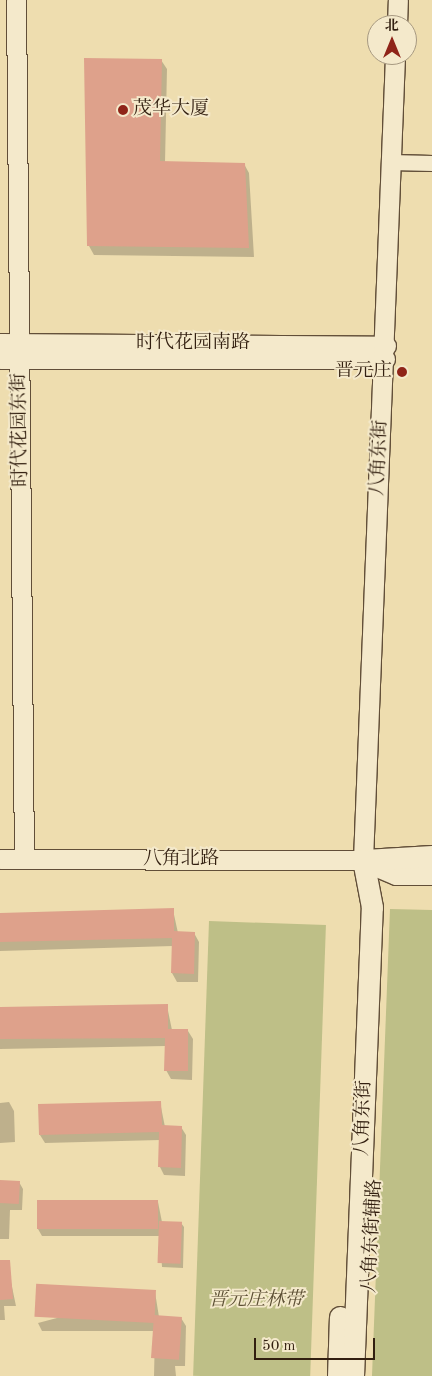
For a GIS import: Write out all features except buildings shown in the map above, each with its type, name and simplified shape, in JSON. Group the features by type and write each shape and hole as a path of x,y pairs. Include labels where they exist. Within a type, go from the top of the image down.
{"main road":[{"name":"八角北路","path":"363,860 432,856"},
{"name":"八角北路","path":"363,860 396,874 432,874"},
{"name":"八角东街","path":"353,1376 372,907 363,860"},
{"name":"八角东街","path":"338,1376 363,860"},
{"name":"八角东街辅路","path":"367,1376 378,1127 368,1006"}],"street":[{"name":"时代花园东街","path":"16,0 24,859"},
{"path":"397,15 398,0"},
{"name":"八角东街","path":"363,860 385,352 395,65"},
{"path":"390,162 432,162"},
{"name":"时代花园南路","path":"0,344 19,351 385,352"},
{"name":"时代花园南路","path":"0,359 19,351"},
{"name":"八角北路","path":"0,859 363,860"}],"green space":[{"path":"390,909 432,910 432,1376 372,1376"},
{"name":"晋元庄林带","path":"209,921 326,925 310,1376 193,1376"}],"place":[{"name":"茂华大厦","path":"123,110"},
{"name":"晋元庄","path":"402,372"}]}
